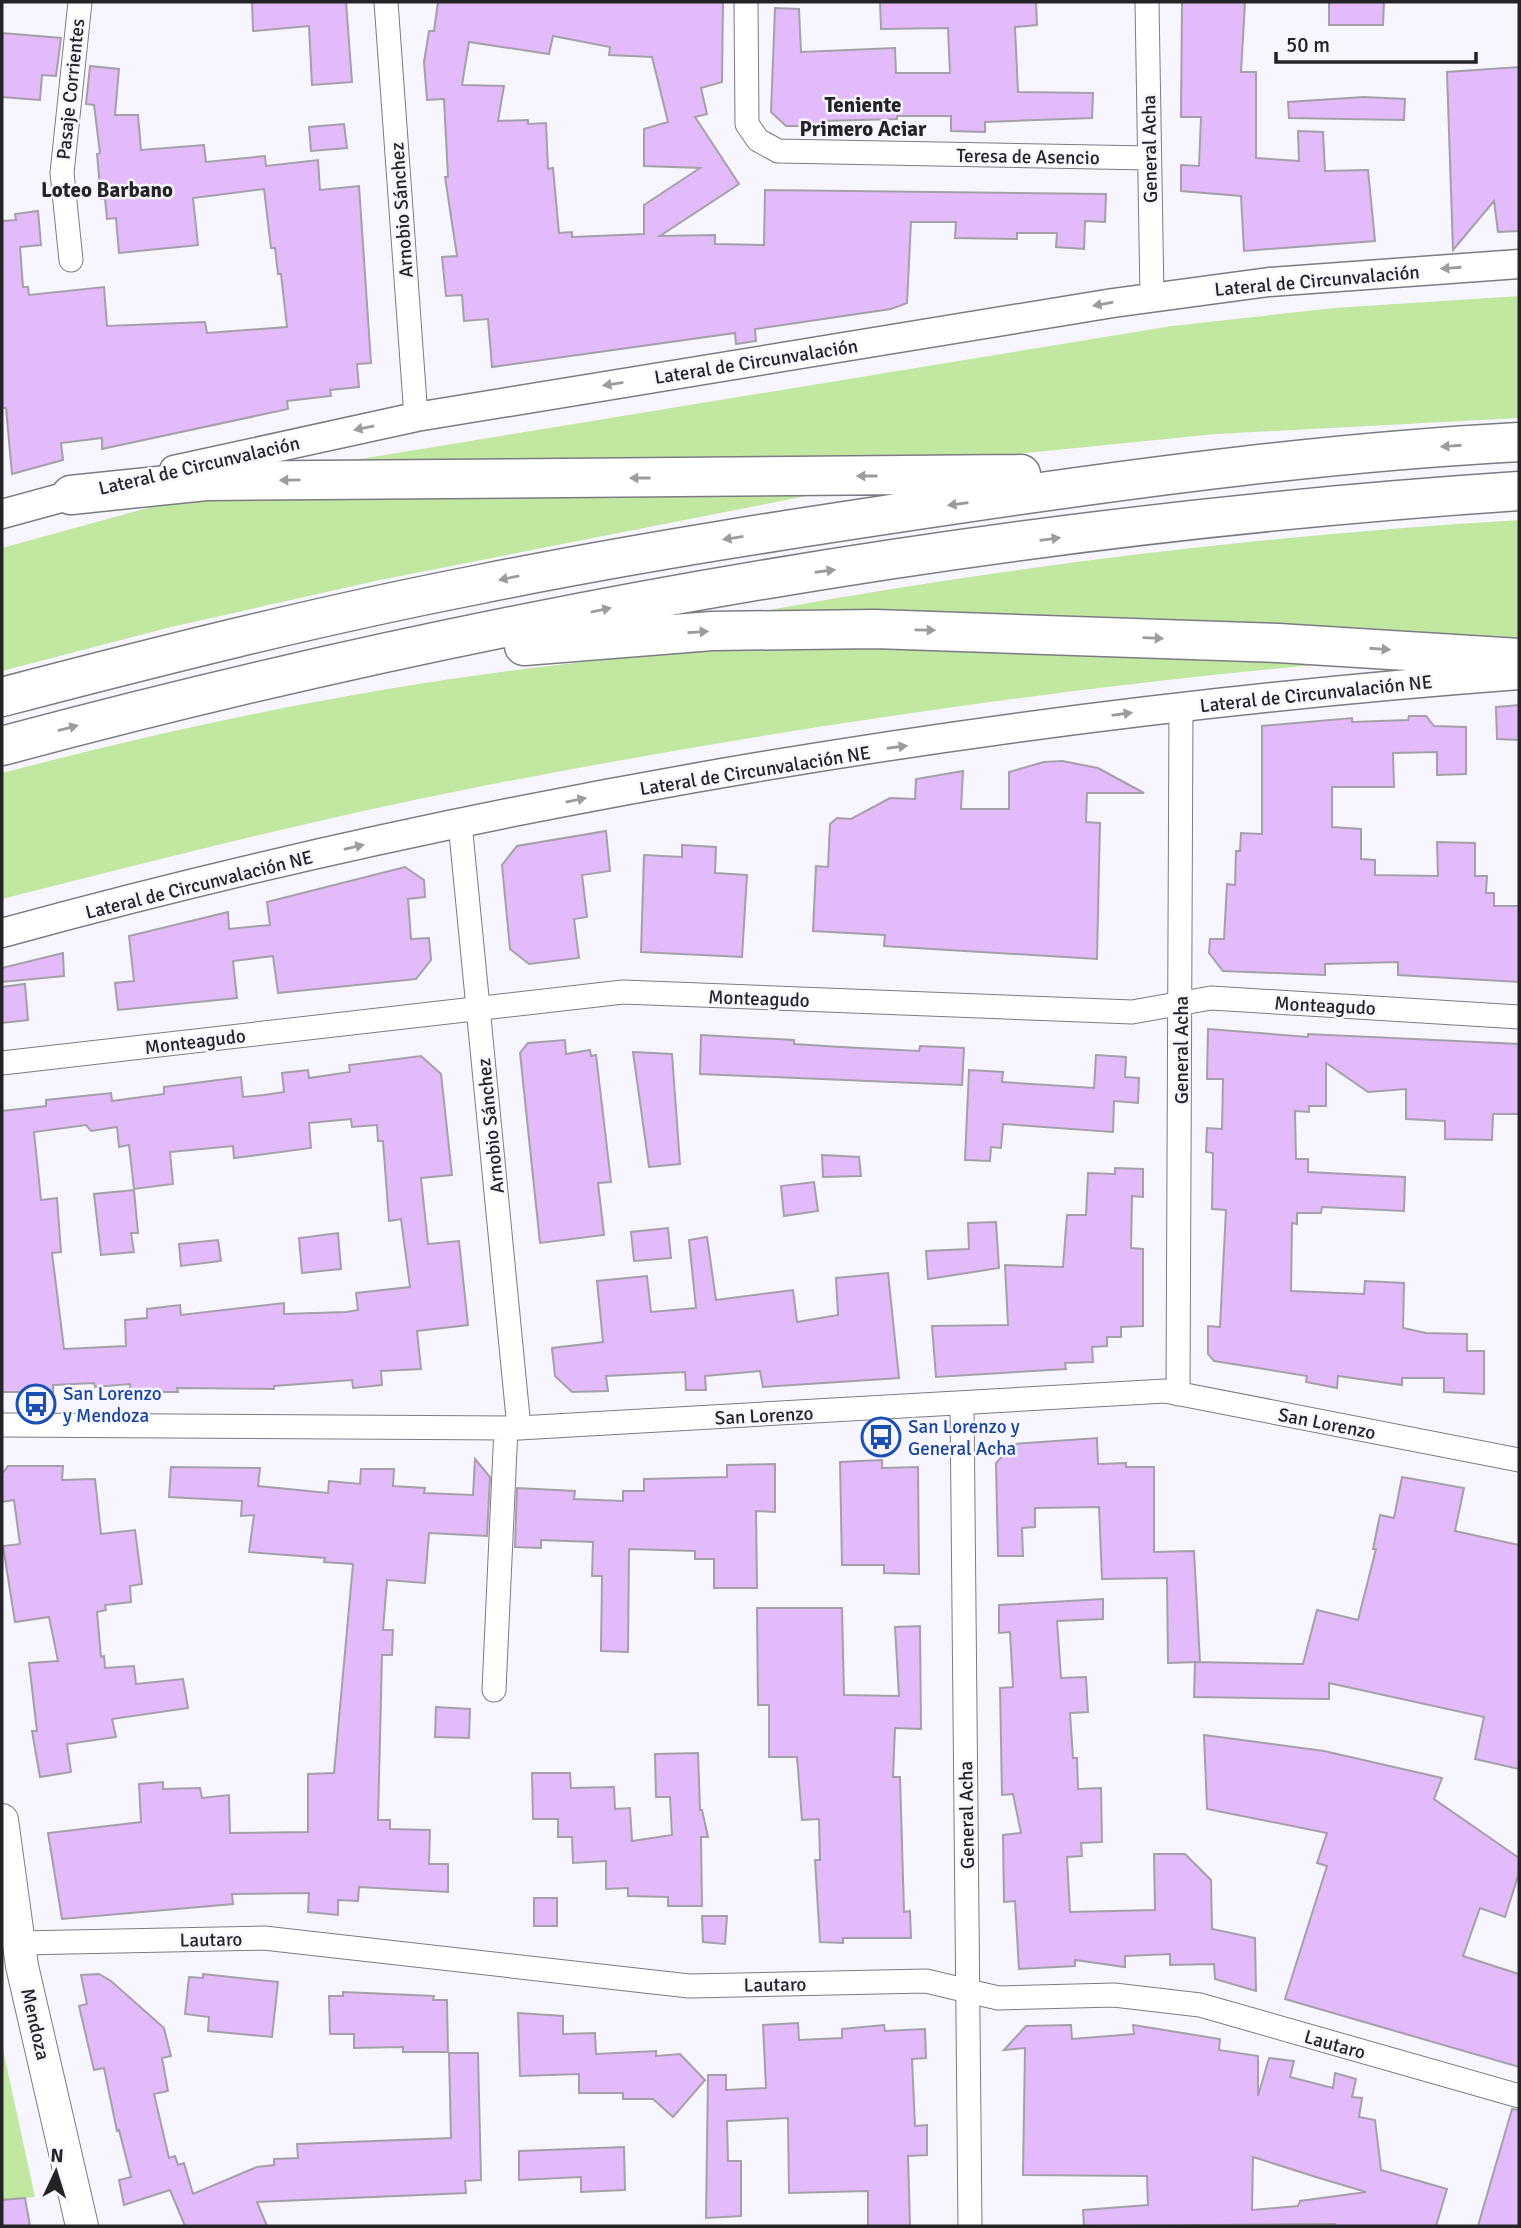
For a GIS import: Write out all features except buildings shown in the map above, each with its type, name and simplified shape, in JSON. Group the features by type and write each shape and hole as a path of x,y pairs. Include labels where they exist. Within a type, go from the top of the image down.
{"highway":[{"path":"71,495 206,481 915,476 1254,463 1519,442"},
{"path":"2,697 217,641 560,569 875,516 1254,463"},
{"path":"2,746 289,673 622,606 948,552 1188,522 1519,491"},
{"path":"289,673 628,637 794,628 1104,636 1519,658"}],"main road":[{"name":"Mendoza","path":"2,1820 19,1943 82,2226"}],"street":[{"name":"Pasaje Corrientes","path":"71,260 62,173 80,2"},
{"name":"Arnobio Sánchez","path":"386,2 416,417"},
{"name":"Teresa de Asencio","path":"746,2 747,124 766,147 778,151 1149,158"},
{"name":"General Acha","path":"1147,2 1152,297"},
{"name":"Lateral de Circunvalación","path":"2,514 71,495 416,417 1152,297 1269,282 1519,264"},
{"name":"Lateral de Circunvalación NE","path":"2,933 176,889 460,823 729,774 1181,706 1519,675"},
{"name":"General Acha","path":"1178,1394 1181,706"},
{"name":"Arnobio Sánchez","path":"460,823 513,1428 494,1690"},
{"name":"Monteagudo","path":"2,1063 623,992 1132,1012 1210,999 1519,1017"},
{"name":"San Lorenzo","path":"2,1425 513,1428 1165,1391 1519,1460"},
{"name":"General Acha","path":"962,1403 970,2226"},
{"name":"Lautaro","path":"19,1943 264,1938 689,1986 926,1982 998,1998 1114,1995 1199,2005 1519,2096"}],"green space":[{"path":"1519,296 1519,418 1216,434 995,456 305,468 1172,326 1334,308"},
{"path":"822,493 380,580 171,627 2,671 2,548 151,507 212,498"},
{"path":"1519,520 1519,640 769,610 955,579 1142,554 1330,534"},
{"path":"738,649 928,649 1337,663 1012,699 688,748 355,813 2,899 2,773 185,729 367,693 550,666"},
{"path":"2,2045 35,2197 2,2200"}],"place":[{"name":"San Lorenzo y Mendoza","path":"36,1404"},
{"name":"San Lorenzo y General Acha","path":"881,1437"}],"district":[{"name":"Teniente Primero Aciar","path":"863,117"},
{"name":"Loteo Barbano","path":"107,190"}]}
